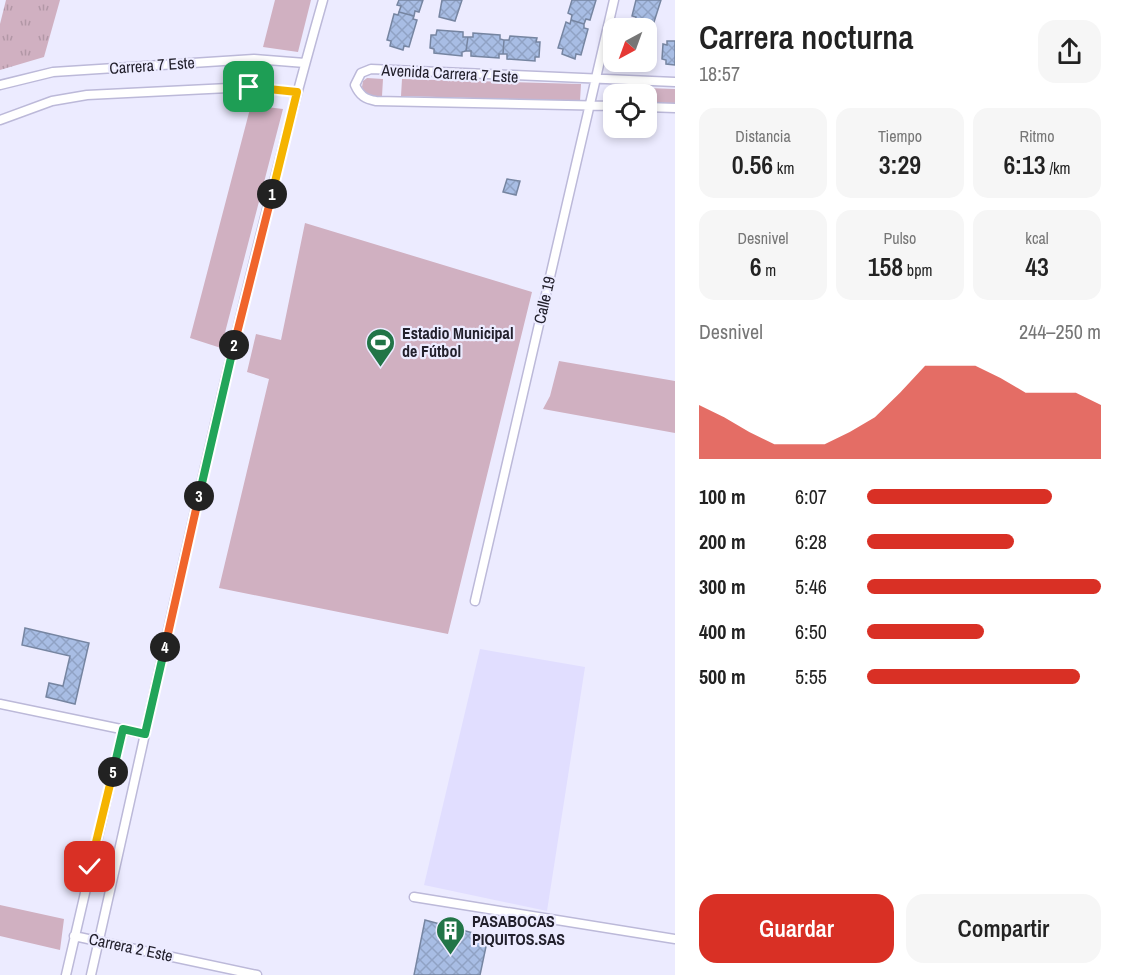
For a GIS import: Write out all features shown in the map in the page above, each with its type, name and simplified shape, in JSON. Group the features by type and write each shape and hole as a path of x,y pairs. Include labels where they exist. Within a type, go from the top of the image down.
{"street":[{"path":"91,975 231,358 297,92 323,0"},
{"name":"Calle 19","path":"475,600 614,0"},
{"name":"Carrera 7 Este","path":"0,85 41,74 64,71 254,59 305,63"},
{"name":"Avenida Carrera 7 Este","path":"603,106 376,101 360,94 355,85 361,73 371,69 675,82"},
{"name":"Carrera 7 Este","path":"0,120 52,101 87,95 249,87 297,92"},
{"path":"657,107 675,108"},
{"path":"0,704 145,734"},
{"path":"66,975 123,729"},
{"path":"414,897 675,939"},
{"name":"Carrera 2 Este","path":"74,936 254,975"}],"shaded area":[{"path":"480,649 585,667 547,911 424,885"}],"green space":[{"path":"6,0 60,0 44,57 0,70 0,24"},
{"path":"275,0 311,0 298,52 263,47"},
{"path":"367,78 383,79 382,96 365,94 362,87 363,81"},
{"path":"402,79 581,84 580,101 401,96"},
{"path":"657,88 675,89 675,104 657,103"},
{"path":"251,105 283,109 221,348 190,338"},
{"path":"305,223 532,292 448,634 219,588 269,379 247,372 256,334 281,340"},
{"path":"559,361 675,381 675,433 543,409 550,396"},
{"path":"0,905 64,919 60,950 0,936"}],"building":[{"path":"399,0 423,0 419,12 415,11 414,16 399,12 401,6 397,5"},
{"path":"442,0 462,0 455,21 439,17"},
{"path":"572,0 596,0 590,20 586,19 584,24 571,20 572,15 568,13"},
{"path":"636,0 661,0 655,18 632,16"},
{"path":"399,12 414,16 413,19 417,20 409,47 404,46 403,50 390,46 391,41 387,40 394,14 398,15"},
{"path":"571,20 584,24 584,28 588,29 581,55 576,54 575,59 562,54 563,49 558,48 566,22 570,24"},
{"path":"437,30 463,32 463,37 468,37 466,51 462,52 462,56 434,53 434,49 430,48 431,35 436,35"},
{"path":"473,33 500,35 500,39 504,40 503,54 499,54 499,58 471,56 471,51 466,51 468,37 473,37"},
{"path":"510,36 537,38 536,42 540,42 539,57 535,57 535,61 507,59 507,54 503,54 504,40 509,40"},
{"path":"667,41 675,41 675,65 666,64 666,60 662,59 663,44 667,45"},
{"path":"507,179 520,181 516,195 503,192"},
{"path":"25,628 89,643 75,704 46,697 49,683 63,686 70,656 22,645"},
{"name":"PASABOCAS PIQUITOS.SAS","path":"425,920 488,937 480,975 414,975"}],"place":[{"name":"Estadio Municipal de Fútbol","path":"381,368"},
{"name":"PASABOCAS PIQUITOS.SAS","path":"451,956"}],"route":[{"path":"90,867 123,729 145,734 231,358 297,92 249,87"}]}
